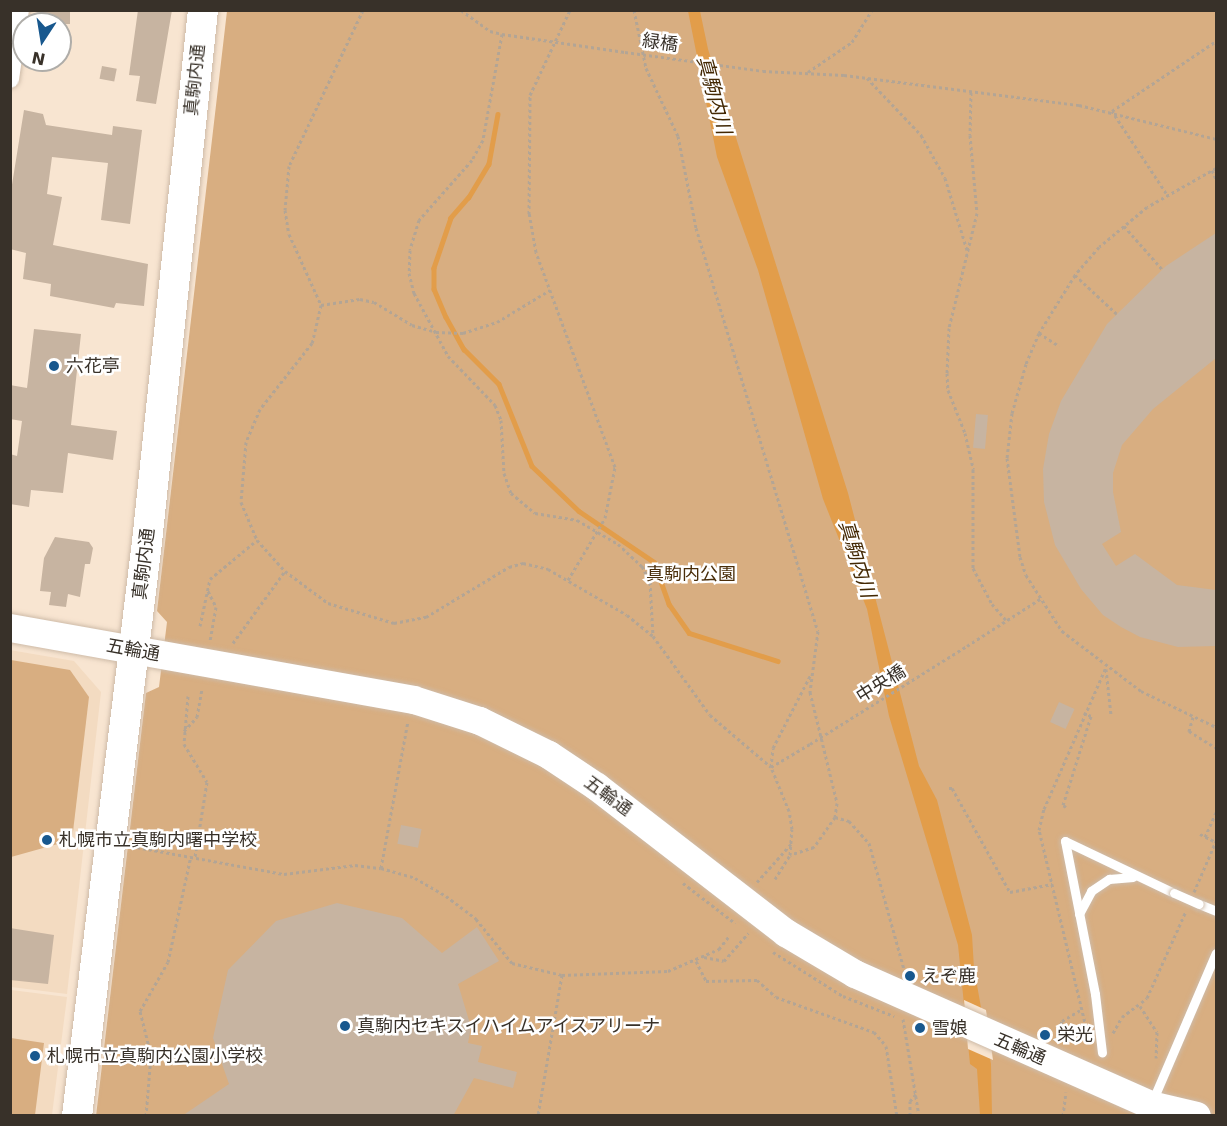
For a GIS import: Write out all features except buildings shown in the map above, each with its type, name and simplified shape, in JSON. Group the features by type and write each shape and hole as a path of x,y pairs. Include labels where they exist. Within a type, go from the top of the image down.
{"highway":[{"name":"真駒内通","path":"77,1116 135,651 203,10"}],"main road":[{"name":"五輪通","path":"10,628 414,700 480,721 549,755 597,787 786,933 909,1006 1051,1050 1156,1110 1197,1116"}],"street":[{"path":"10,79 20,10"}],"lane":[{"path":"1102,1053 1065,841 1135,877 1216,912"},
{"path":"1078,917 1091,891 1109,879 1135,877"},
{"path":"1156,1110 1216,953"}],"path":[{"path":"363,10 293,152 285,186 289,234 321,305 312,343 260,409 246,442 241,502 258,540 285,571 328,603 394,622 426,617 516,565 548,568 627,615 653,636 710,715 771,767 789,811 792,843 790,855 775,879"},
{"name":"緑橋","path":"461,10 490,31 555,43 763,71 867,78 1112,111 1216,138"},
{"path":"568,580 605,518 614,482 612,451 550,290 530,224 528,110 535,80 563,32 570,10"},
{"path":"634,10 646,68 678,136 696,228 818,631 812,672 813,714 837,803 835,817 814,848 790,855"},
{"path":"806,73 852,42 872,10"},
{"path":"502,34 478,152 426,210 410,250 409,273 414,293 457,368 495,405 501,420 506,483 517,502 535,513 577,520 618,544 648,574 653,636"},
{"path":"1166,193 1112,111 1216,41"},
{"path":"867,78 926,144 945,178 969,254"},
{"path":"971,92 970,135 977,213 969,254 949,328 948,390 965,433 973,469 973,568 992,604 1006,620"},
{"path":"1216,168 1166,193 1123,225 1075,275 1039,333 1018,388 1007,458 1020,557 1040,599 1062,631 1106,667 1141,691 1216,727"},
{"path":"1212,170 1216,179"},
{"path":"1123,225 1162,269"},
{"path":"1075,275 1117,314"},
{"path":"321,305 360,299 375,302 412,325 446,334 464,333 497,322 550,290"},
{"path":"1039,333 1059,346"},
{"path":"200,626 207,590 222,566 258,540"},
{"path":"233,644 285,571"},
{"path":"207,590 216,607 210,640"},
{"name":"中央橋","path":"771,767 1040,599"},
{"path":"1106,667 1111,715"},
{"path":"771,767 775,739 812,672"},
{"path":"182,732 197,717 202,688"},
{"path":"146,1116 151,1055 140,1011 168,962 193,856 207,782 184,744 182,732 188,696"},
{"path":"1066,807 1063,805 1091,716 1084,713"},
{"path":"1193,717 1189,731 1216,748"},
{"path":"381,868 408,721 419,724"},
{"path":"949,788 952,788 1010,892 1052,884"},
{"path":"1205,837 1216,812"},
{"path":"835,817 849,821 868,843 909,1006 919,1116"},
{"path":"1194,893 1216,841 1200,834"},
{"path":"757,882 792,843"},
{"path":"124,844 284,874 355,865 381,868 415,878 446,896 476,918 512,963 562,975 649,973 696,961 718,949 729,936"},
{"path":"676,878 756,939"},
{"path":"1113,1033 1122,1017 1140,1006 1153,987 1194,904"},
{"path":"704,957 724,961 748,933"},
{"path":"764,945 843,996 909,1006"},
{"path":"696,961 706,981 757,980 776,997 874,1032 886,1046 897,1116"},
{"path":"538,1116 562,975"},
{"path":"1140,1006 1157,1032 1156,1058"},
{"path":"1051,1050 1062,1021 1080,1010"},
{"path":"1063,1116 1066,1087"},
{"path":"910,1116 910,1101 916,1094"}],"shaded area":[{"name":"札幌市立真駒内曙中学校","path":"10,650 74,661 101,692 67,994 11,987"},
{"name":"札幌市立真駒内公園小学校","path":"11,990 67,997 52,1115 11,1116"}],"green space":[{"name":"真駒内公園","path":"227,11 1216,11 1216,1115 96,1116 146,693 159,687 167,622 157,611"},
{"path":"11,660 70,670 89,697 72,840 11,857"},
{"path":"11,1038 44,1043 35,1115 11,1115"}],"water":[{"name":"真駒内川","path":"688,11 700,11 708,49 848,493 919,766 937,800 972,935 974,968 991,1064 992,1115 980,1115 977,1069 970,1064 958,945 889,716 867,609 823,499 758,270 717,157"}],"pier":[{"path":"964,1000 986,1010 993,1060 968,1049"}],"waterway":[{"path":"498,114 489,164 469,197 451,218 434,268 434,289 446,317 464,349 499,384 532,466 579,511 654,562 669,604 689,633 778,661"}],"place":[{"name":"六花亭","path":"54,366"},
{"name":"札幌市立真駒内曙中学校","path":"47,840"},
{"name":"えぞ鹿","path":"910,976"},
{"name":"真駒内セキスイハイムアイスアリーナ","path":"345,1026"},
{"name":"雪娘","path":"920,1028"},
{"name":"栄光","path":"1045,1035"},
{"name":"札幌市立真駒内公園小学校","path":"35,1056"}]}
